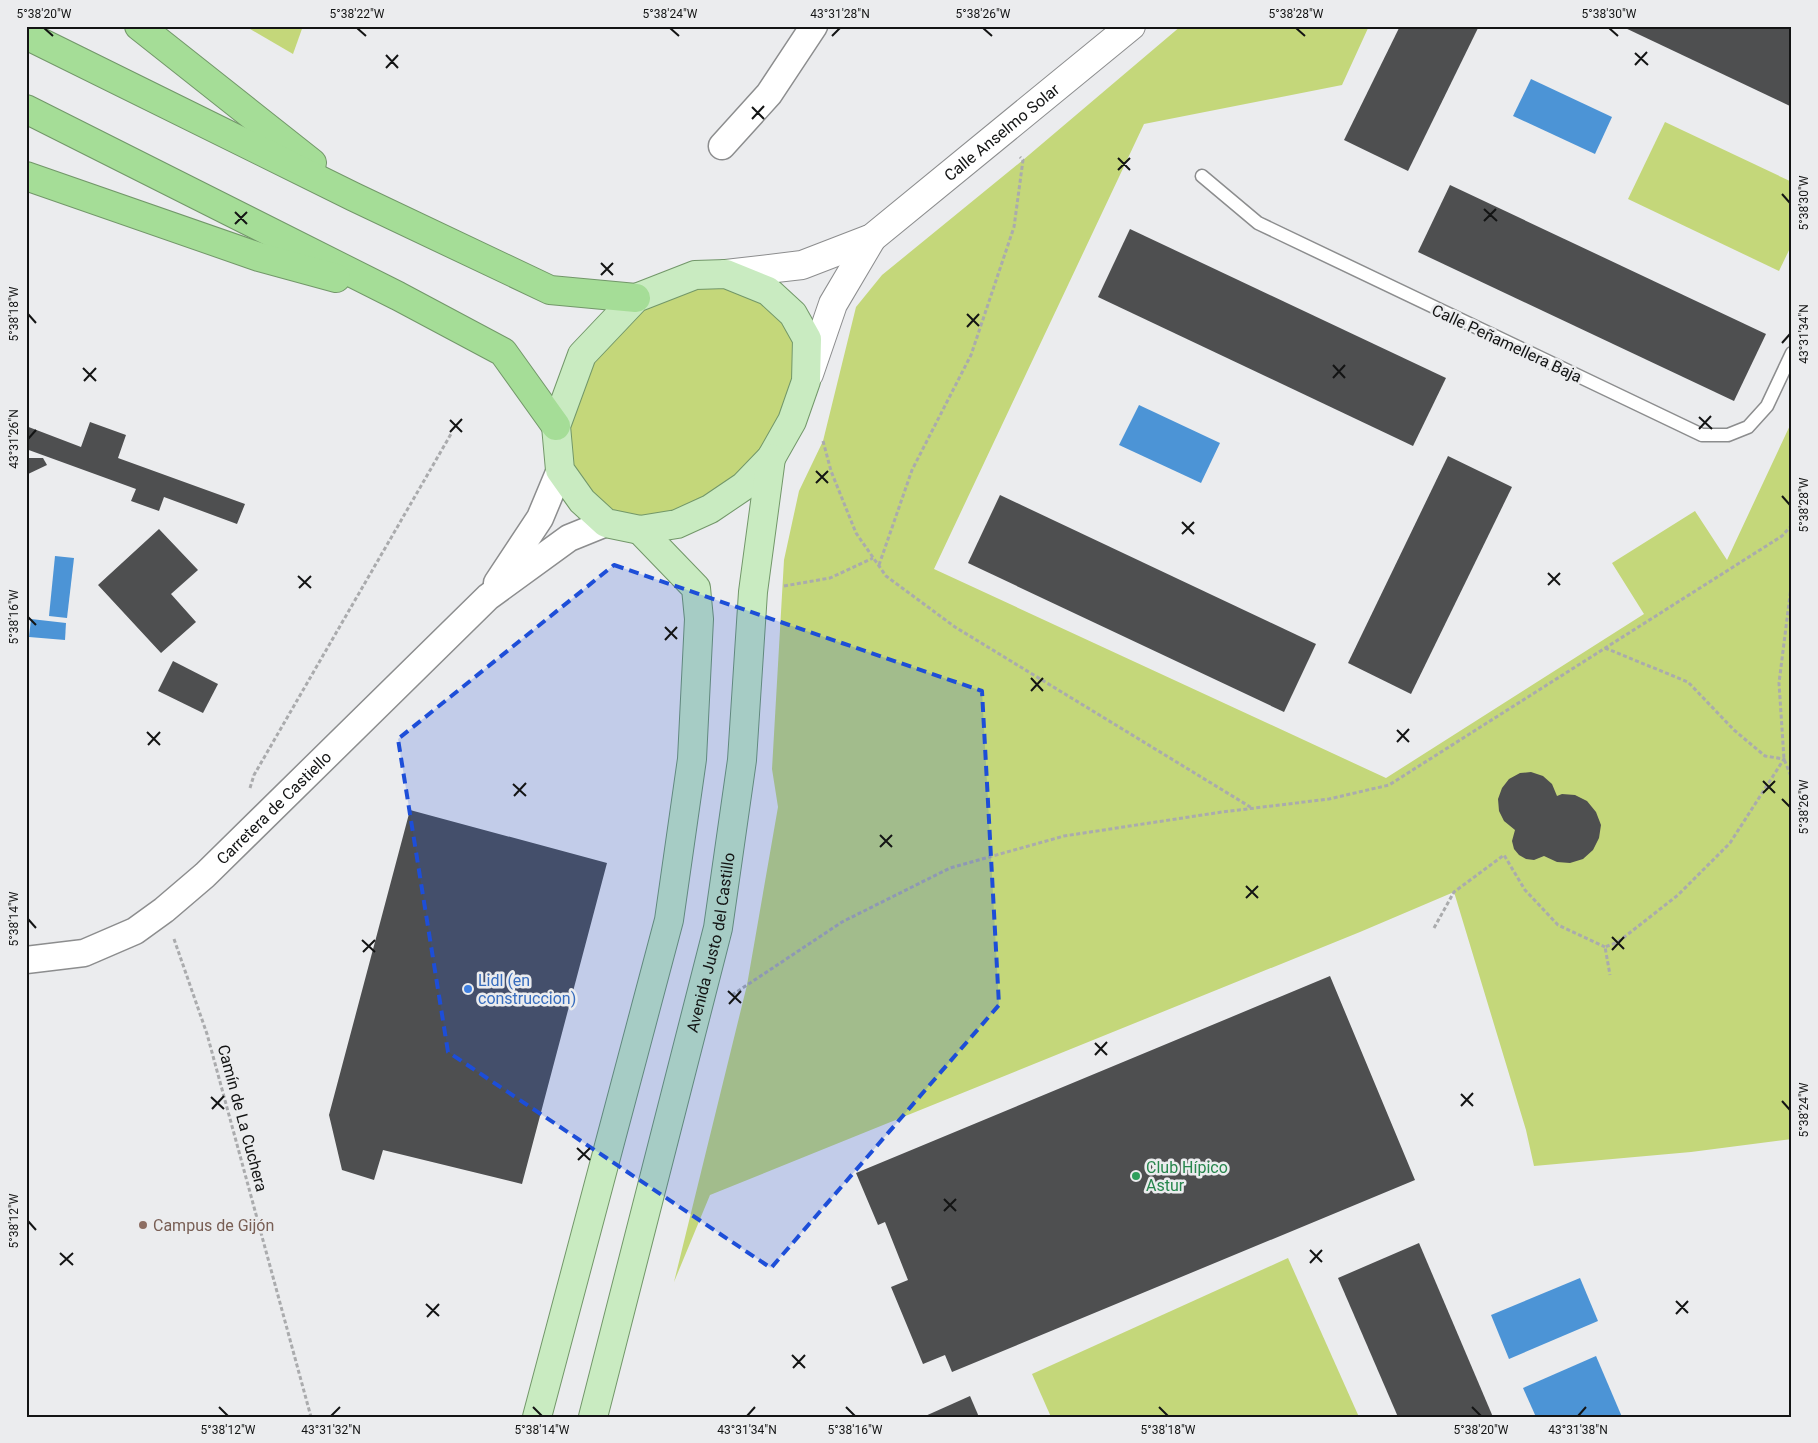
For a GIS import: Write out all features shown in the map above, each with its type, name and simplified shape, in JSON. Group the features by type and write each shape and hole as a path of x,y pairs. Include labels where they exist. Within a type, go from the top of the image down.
{"highway":[{"path":"139,26 354,197"},
{"path":"26,35 354,197 550,290 636,298"},
{"path":"26,109 398,296 503,352 556,426"},
{"path":"26,176 259,257 398,296"}],"main road":[{"name":"Calle Anselmo Solar","path":"726,274 802,265 872,238 1131,26"},
{"name":"Calle Anselmo Solar","path":"806,381 833,304 872,238"},
{"path":"726,274 768,291 793,314 807,339 806,381 792,421 771,458 744,486 710,509 676,524 640,530 606,523 582,501 560,470 556,426 582,356 636,298 695,275 726,274"},
{"name":"Avenida Justo del Castillo","path":"593,1417 718,928 742,760 753,592 771,458"},
{"path":"537,1417 669,920 692,759 699,619 696,588 640,530"}],"street":[{"path":"722,146 769,94 814,26"},
{"name":"Carretera de Castiello","path":"488,597 540,518 560,470"},
{"name":"Carretera de Castiello","path":"26,960 84,953 135,931 164,910 205,875 488,597 569,538 606,523"}],"lane":[{"name":"Calle Peñamellera Baja","path":"1202,176 1258,223 1702,435 1728,435 1748,427 1767,406 1792,353"}],"path":[{"path":"878,565 912,470 971,355 1014,227 1023,160 1016,150"},
{"path":"248,793 254,775 451,434"},
{"path":"822,441 831,471 856,534 886,576 955,627 1253,808"},
{"path":"695,1019 842,922 950,868 1064,836 1253,808 1329,800 1389,785 1782,536 1792,525"},
{"path":"753,592 830,578 873,558"},
{"path":"1792,579 1778,683 1784,759 1792,779"},
{"path":"1604,648 1688,682 1734,730 1765,756 1784,759"},
{"path":"1434,928 1454,892 1504,854 1525,890 1558,925 1605,947 1618,942 1678,895 1730,843 1784,759"},
{"name":"Camín de La Cuchera","path":"175,943 207,1034 311,1417"},
{"path":"1605,947 1610,975"}],"highlighted area":[{"path":"614,565 982,691 999,1005 771,1268 448,1052 398,739"}],"green space":[{"path":"245,26 303,26 293,54"},
{"path":"1181,26 1369,26 1342,85 1144,124 934,569 1386,778 1644,614 1612,563 1695,511 1727,560 1792,421 1792,1139 1691,1152 1534,1166 1526,1130 1454,892 1360,932 710,1195 674,1282 747,985 778,807 772,769 784,560 799,491 823,441 856,307 882,275 1023,160"},
{"path":"1665,122 1792,182 1792,244 1779,271 1628,199"},
{"path":"726,274 807,339 792,421 710,509 606,523 560,470 582,355 636,298"},
{"path":"1288,1258 1359,1417 1051,1417 1032,1374"}],"water":[{"path":"1531,79 1612,117 1595,154 1513,116"},
{"path":"1139,405 1220,443 1201,483 1119,445"},
{"path":"55,556 74,558 67,618 49,616"},
{"path":"31,619 66,623 65,640 29,637"},
{"path":"1580,1278 1598,1321 1509,1359 1491,1315"},
{"path":"1596,1356 1622,1417 1536,1417 1523,1388"}],"building":[{"path":"1400,26 1479,26 1408,171 1344,140"},
{"path":"1621,26 1792,26 1792,107"},
{"path":"1450,185 1766,334 1734,401 1418,252"},
{"path":"1130,229 1446,378 1413,446 1098,297"},
{"path":"90,422 126,435 118,458 245,504 237,524 164,497 159,511 131,501 136,489 26,449 26,426 81,447"},
{"path":"1448,456 1512,487 1411,694 1348,663"},
{"path":"26,458 43,458 47,465 26,475"},
{"path":"1000,495 1316,644 1284,712 968,563"},
{"path":"159,529 198,570 171,594 196,622 161,653 98,585"},
{"path":"173,661 218,684 203,713 158,691"},
{"path":"1531,772 1543,776 1552,784 1557,796 1562,794 1575,795 1587,801 1596,812 1601,825 1599,838 1593,850 1583,859 1570,863 1557,862 1544,856 1534,860 1526,859 1514,849 1512,841 1515,830 1504,821 1499,811 1498,799 1502,788 1509,779 1520,773"},
{"name":"Lidl (en construccion)","path":"410,810 607,863 522,1184 383,1150 374,1180 342,1170 329,1115"},
{"name":"Club Hípico Astur","path":"1330,976 1415,1180 952,1372 945,1355 923,1364 891,1287 908,1280 885,1222 878,1225 856,1173"},
{"path":"1419,1243 1493,1417 1398,1417 1338,1278"},
{"path":"970,1396 979,1417 923,1417"}],"place":[{"name":"Lidl (en construccion)","path":"468,989"},
{"name":"Club Hípico Astur","path":"1136,1176"},
{"name":"Campus de Gijón","path":"143,1225"}]}
